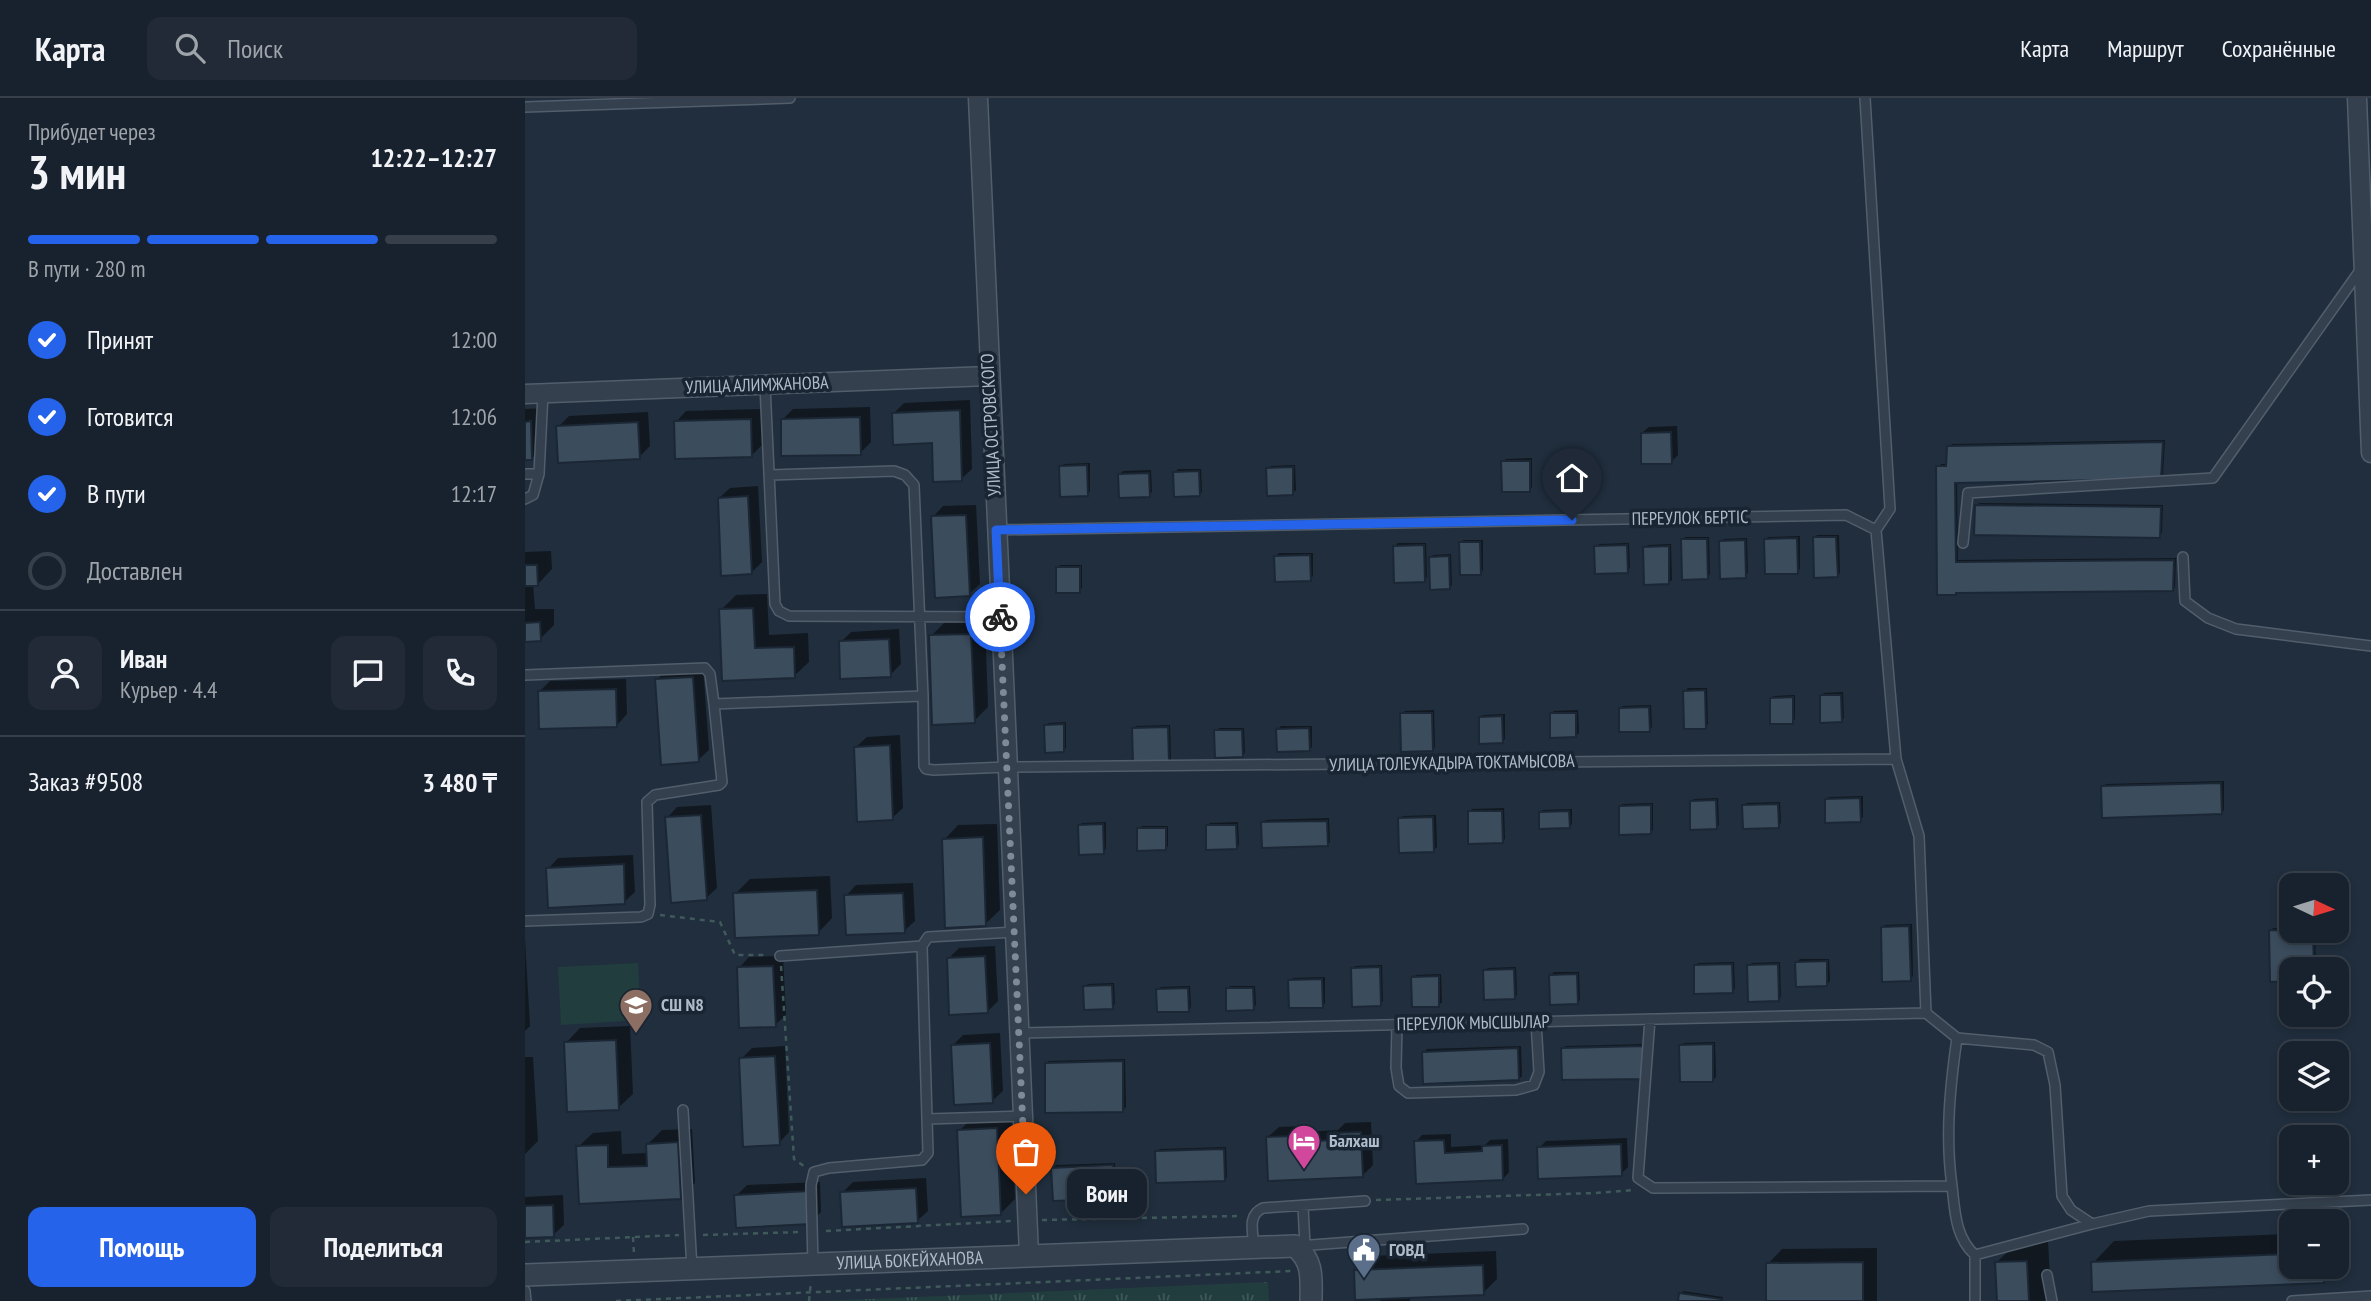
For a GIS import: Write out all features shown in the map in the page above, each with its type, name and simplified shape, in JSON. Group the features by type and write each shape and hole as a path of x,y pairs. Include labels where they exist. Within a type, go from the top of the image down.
{"street":[{"name":"УЛИЦА ОСТРОВСКОГО","path":"978,98 1021,1032 1028,1255"},
{"path":"2357,98 2364,265 2368,295 2371,453"},
{"name":"УЛИЦА АЛИМЖАНОВА","path":"525,394 989,376"},
{"path":"1300,1246 1311,1270 1311,1301"},
{"name":"УЛИЦА БОКЕЙХАНОВА","path":"525,1275 1300,1246"}],"lane":[{"path":"525,107 790,98"},
{"path":"1865,98 1890,509 1876,530 1896,759 1919,836 1926,1013 1957,1038 2034,1045 2048,1052 2055,1085 2063,1196 2071,1210 2092,1224"},
{"path":"1963,543 1968,493 2213,478 2364,265"},
{"path":"765,385 775,604 779,611 789,616 1000,617"},
{"path":"525,499 533,495 539,474 543,393"},
{"path":"714,704 923,696 914,485 911,479 894,471 770,475"},
{"path":"525,474 539,474"},
{"name":"ПЕРЕУЛОК БЕРТІС","path":"996,530 1846,515 1876,530"},
{"path":"2183,557 2185,601 2208,618 2236,629 2371,646"},
{"path":"525,675 705,668 710,674 722,782 719,785 655,795 647,802 648,914 641,917 525,921"},
{"name":"УЛИЦА ТОЛЕУКАДЫРА ТОКТАМЫСОВА","path":"923,696 926,769 1896,759"},
{"path":"813,1264 811,1185 814,1172 829,1168 922,1160 928,1153 922,946 928,937 1015,932"},
{"path":"780,956 922,946"},
{"name":"ПЕРЕУЛОК МЫСШЫЛАР","path":"1021,1032 1926,1013"},
{"path":"1650,1019 1638,1178 1653,1188 1952,1186"},
{"path":"1397,1024 1396,1068 1399,1086 1408,1093 1515,1090 1534,1085 1539,1072 1537,1021"},
{"path":"1957,1038 1949,1093 1949,1164 1958,1230 1965,1247 1975,1255"},
{"path":"683,1110 692,1269"},
{"path":"927,1119 1023,1116"},
{"path":"1975,1255 2149,1211 2371,1200"},
{"path":"1247,1247 1252,1217 1256,1211 1263,1208 1365,1201"},
{"path":"1303,1206 1300,1246 1523,1229"},
{"path":"1975,1255 1975,1301"},
{"path":"2047,1275 2052,1301"},
{"path":"525,1291 526,1301"},
{"path":"2292,1301 2371,1296"}],"path":[{"path":"648,914 720,922 735,955 780,956 794,1159 814,1172"},
{"path":"1365,1201 1448,1196 1595,1193 1653,1188"},
{"path":"525,1242 812,1232 1027,1220 1239,1216 1247,1247"},
{"path":"616,1301 1311,1270"}],"green space":[{"path":"638,963 641,1020 561,1025 558,967"},
{"path":"1268,1282 1269,1301 823,1301"}],"building":[{"path":"960,410 962,481 933,482 932,443 893,445 892,413"},
{"path":"860,417 861,455 781,456 781,419"},
{"path":"751,419 752,457 675,459 674,421"},
{"path":"531,421 532,460 525,460 525,422"},
{"path":"638,422 640,459 558,463 556,426"},
{"path":"1671,432 1672,464 1641,464 1641,433"},
{"path":"2163,442 2161,479 1955,483 1956,562 2174,560 2173,591 1937,595 1936,466 1946,466 1947,446"},
{"path":"1501,461 1530,461 1530,492 1502,492"},
{"path":"1087,465 1088,496 1060,497 1059,466"},
{"path":"1293,467 1293,495 1267,496 1266,468"},
{"path":"1199,471 1200,496 1174,497 1173,472"},
{"path":"1149,473 1150,497 1119,498 1118,474"},
{"path":"748,496 752,574 721,576 718,498"},
{"path":"1975,505 2161,507 2160,538 1974,535"},
{"path":"966,515 970,596 935,598 931,516"},
{"path":"1813,537 1836,537 1838,577 1814,578"},
{"path":"1797,538 1798,574 1765,574 1764,539"},
{"path":"1681,539 1707,539 1708,579 1682,580"},
{"path":"1745,540 1746,578 1720,579 1719,541"},
{"path":"1459,542 1480,542 1481,575 1460,575"},
{"path":"1424,545 1425,582 1394,583 1393,546"},
{"path":"1627,545 1628,573 1595,574 1594,546"},
{"path":"1669,546 1669,584 1644,585 1643,547"},
{"path":"1310,555 1311,581 1275,582 1274,556"},
{"path":"1449,556 1450,589 1430,590 1429,557"},
{"path":"525,565 537,565 538,586 525,586"},
{"path":"1056,567 1080,567 1080,593 1056,593"},
{"path":"753,608 755,648 794,647 795,678 722,681 719,609"},
{"path":"540,622 541,641 525,642 525,623"},
{"path":"971,634 975,723 932,725 929,635"},
{"path":"889,639 891,677 840,679 839,641"},
{"path":"693,677 699,762 661,765 655,679"},
{"path":"616,689 617,727 539,729 538,691"},
{"path":"1705,690 1706,729 1684,729 1683,691"},
{"path":"1820,695 1841,695 1842,722 1820,723"},
{"path":"1793,697 1793,724 1770,724 1770,698"},
{"path":"1649,707 1650,732 1619,732 1619,708"},
{"path":"1400,713 1432,713 1433,751 1401,752"},
{"path":"1550,713 1576,713 1576,737 1550,738"},
{"path":"1502,716 1503,743 1479,744 1479,717"},
{"path":"1064,724 1064,752 1045,753 1044,725"},
{"path":"1168,727 1169,763 1133,764 1132,728"},
{"path":"1309,728 1310,751 1277,752 1276,729"},
{"path":"1214,730 1242,730 1243,757 1215,758"},
{"path":"890,745 893,820 857,822 854,747"},
{"path":"2221,783 2222,814 2102,818 2101,786"},
{"path":"1860,798 1861,822 1825,823 1825,799"},
{"path":"1716,800 1717,829 1690,830 1690,801"},
{"path":"1778,804 1779,828 1743,829 1742,805"},
{"path":"1651,805 1651,834 1619,835 1619,806"},
{"path":"1468,811 1502,811 1503,843 1468,844"},
{"path":"1569,811 1570,828 1539,829 1539,812"},
{"path":"701,815 707,900 671,903 665,817"},
{"path":"1433,817 1434,852 1399,853 1398,818"},
{"path":"1327,821 1328,846 1262,848 1261,822"},
{"path":"1103,824 1104,854 1079,855 1078,825"},
{"path":"1206,825 1236,825 1237,849 1206,850"},
{"path":"1137,828 1166,828 1166,850 1137,851"},
{"path":"983,837 986,926 945,928 942,839"},
{"path":"624,864 625,904 548,908 546,868"},
{"path":"817,890 819,935 735,938 733,893"},
{"path":"903,893 905,933 846,935 844,895"},
{"path":"1909,926 1911,981 1882,982 1881,927"},
{"path":"2269,930 2279,930 2279,943 2313,943 2314,957 2279,957 2279,982 2270,982"},
{"path":"985,956 988,1013 949,1015 947,958"},
{"path":"1827,961 1827,986 1796,987 1795,962"},
{"path":"1732,964 1733,993 1694,994 1694,965"},
{"path":"1778,964 1779,1001 1748,1002 1747,965"},
{"path":"773,966 776,1027 739,1028 737,967"},
{"path":"1380,967 1381,1006 1352,1007 1351,968"},
{"path":"1514,969 1515,999 1484,1000 1483,970"},
{"path":"1577,974 1578,1004 1550,1005 1549,975"},
{"path":"1439,976 1439,1007 1412,1007 1411,977"},
{"path":"1322,979 1323,1008 1289,1008 1288,980"},
{"path":"1112,985 1113,1009 1084,1010 1083,986"},
{"path":"1188,988 1189,1012 1157,1012 1156,989"},
{"path":"1226,988 1253,988 1254,1010 1226,1011"},
{"path":"616,1040 619,1110 567,1112 564,1042"},
{"path":"990,1043 993,1103 954,1105 951,1045"},
{"path":"1713,1044 1713,1082 1680,1082 1679,1045"},
{"path":"1645,1046 1645,1079 1562,1080 1561,1048"},
{"path":"1518,1048 1519,1080 1423,1084 1422,1052"},
{"path":"775,1056 780,1145 743,1147 739,1058"},
{"path":"1123,1061 1123,1112 1045,1113 1045,1063"},
{"path":"997,1128 1001,1215 961,1217 957,1130"},
{"path":"1361,1132 1363,1177 1268,1181 1266,1137 1294,1136 1294,1142 1333,1140 1333,1133"},
{"path":"1444,1140 1445,1153 1482,1151 1482,1146 1502,1145 1503,1180 1416,1184 1414,1141"},
{"path":"678,1142 681,1199 579,1204 576,1146 608,1145 608,1167 647,1166 646,1144"},
{"path":"1621,1144 1622,1176 1538,1179 1537,1147"},
{"path":"1224,1149 1225,1181 1156,1183 1155,1151"},
{"path":"1113,1165 1114,1199 1053,1201 1051,1168"},
{"path":"916,1188 918,1223 842,1227 840,1192"},
{"path":"810,1191 811,1224 736,1228 734,1195"},
{"path":"553,1205 554,1237 525,1238 525,1206"},
{"path":"2279,1254 2279,1279 2324,1279 2324,1283 2092,1292 2091,1262"},
{"path":"2027,1261 2029,1301 1997,1301 1995,1262"},
{"path":"1863,1262 1863,1301 1766,1301 1766,1263"},
{"path":"1483,1265 1484,1295 1355,1300 1354,1270"},
{"path":"1679,1293 1721,1299 1678,1301"}],"way so far":[{"path":"1000,617 1021,1032 1026,1194"}],"place":[{"name":"СШ N8","path":"636,1035"},
{"name":"Балхаш","path":"1304,1171"},
{"name":"Воин","path":"1026,1194"},
{"name":"ГОВД","path":"1364,1280"}],"route":[{"path":"1000,617 996,530 1572,520"}]}
